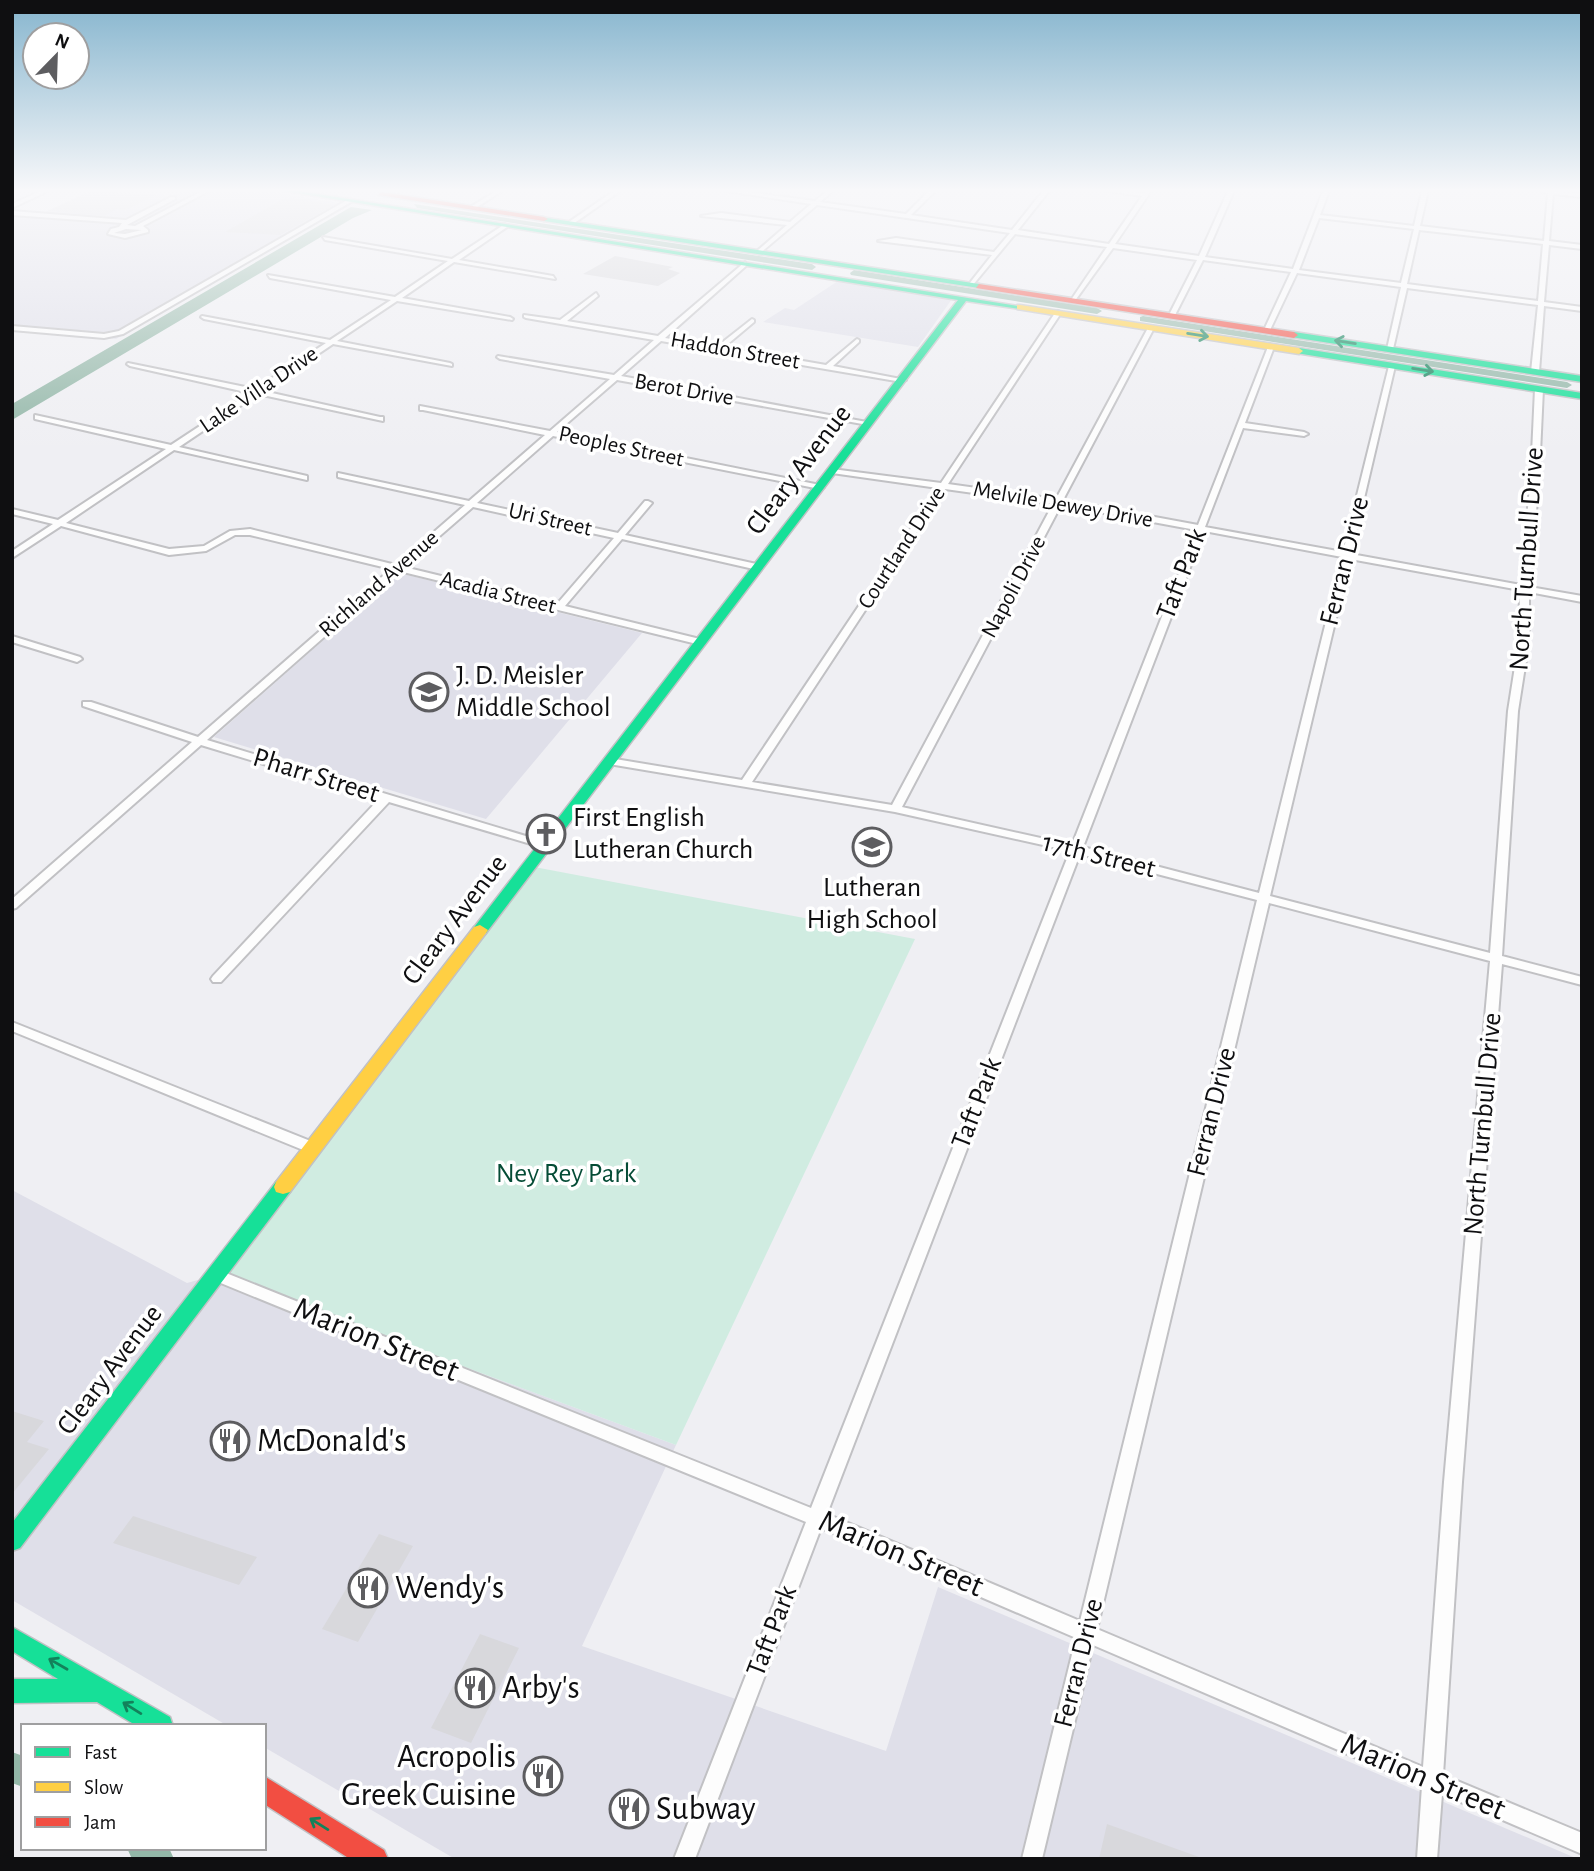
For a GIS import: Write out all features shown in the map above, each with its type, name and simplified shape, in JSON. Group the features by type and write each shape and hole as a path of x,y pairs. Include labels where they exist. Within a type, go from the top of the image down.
{"main road":[{"path":"836,278 1074,300 1104,305 1155,320 1269,338"},
{"path":"911,278 1058,313 1155,320 1269,338 1391,358 1582,396"},
{"name":"Cleary Avenue","path":"12,1541 968,291"},
{"path":"1086,317 1103,317 1114,313 1104,305"},
{"path":"1391,358 1535,372 1576,380"},
{"path":"1557,392 1582,390"},
{"path":"12,1639 158,1724"},
{"path":"12,1690 103,1690"},
{"path":"266,1790 376,1859"}],"street":[{"path":"12,328 104,336 121,332 212,278"},
{"path":"283,278 510,319"},
{"name":"Lake Villa Drive","path":"12,555 426,278"},
{"name":"Richland Avenue","path":"12,905 729,278"},
{"name":"Cleary Avenue","path":"968,291 978,278"},
{"path":"1074,300 1089,278"},
{"path":"1155,320 1186,278"},
{"name":"Taft Park","path":"684,1859 1240,425 1292,278"},
{"path":"1344,278 1582,309"},
{"name":"Ferran Drive","path":"1032,1859 1346,556 1391,358 1406,278"},
{"path":"1535,372 1543,278"},
{"path":"561,322 596,295"},
{"name":"Courtland Drive","path":"746,783 1058,313"},
{"name":"Haddon Street","path":"526,316 902,380"},
{"path":"204,317 450,365"},
{"name":"Napoli Drive","path":"895,809 1155,320"},
{"path":"723,349 726,342 752,321"},
{"path":"828,367 857,341"},
{"name":"Berot Drive","path":"500,357 868,423"},
{"path":"130,364 380,419"},
{"name":"North Turnbull Drive","path":"1427,1859 1454,1469 1496,960 1513,710 1524,641 1539,389"},
{"name":"Peoples Street","path":"423,408 820,486"},
{"path":"38,416 304,478"},
{"path":"1240,425 1304,435"},
{"name":"Melvile Dewey Drive","path":"832,471 1059,502 1582,600"},
{"name":"Uri Street","path":"341,475 758,567"},
{"path":"559,608 648,503"},
{"path":"12,511 59,524"},
{"name":"Acadia Street","path":"59,524 169,552 206,548 239,532 255,533 701,642"},
{"path":"12,639 77,659"},
{"name":"Pharr Street","path":"87,705 545,845"},
{"name":"17th Street","path":"609,761 895,809 1076,849 1582,981"},
{"path":"217,979 387,797"},
{"path":"12,1026 313,1148"},
{"name":"Marion Street","path":"216,1275 816,1518 1582,1844"}],"shaded area":[{"path":"12,278 222,278 116,339 12,330"},
{"path":"228,278 251,278 12,420 12,404"},
{"path":"838,281 952,299 918,347 763,322 785,308 794,310"},
{"name":"J. D. Meisler Middle School","path":"399,573 642,633 486,819 214,737"},
{"path":"12,1190 187,1283 216,1275 676,1445 582,1646 886,1751 938,1587 1578,1859 455,1859 266,1748 266,1724 225,1724 12,1600"}],"green space":[{"name":"Ney Rey Park","path":"529,866 915,939 676,1445 216,1275"}],"building":[{"path":"610,278 671,278 658,286"},
{"path":"12,1411 44,1421 27,1442 49,1449 12,1494"},
{"path":"133,1516 257,1557 239,1585 113,1543"},
{"name":"Wendy's","path":"379,1534 413,1546 358,1642 322,1629"},
{"name":"Arby's","path":"480,1634 519,1648 471,1743 431,1728"},
{"path":"1107,1824 1199,1857 1199,1859 1099,1859"}],"waterway":[{"path":"888,278 1097,311"},
{"path":"1143,319 1567,385"},
{"path":"12,1766 21,1772"},
{"path":"145,1850 159,1859"}],"traffic: fast":[{"path":"839,278 1020,307"},
{"path":"929,278 979,286"},
{"path":"480,930 964,298"},
{"path":"1294,335 1582,379"},
{"path":"1299,351 1582,396"},
{"path":"12,1541 283,1187"},
{"path":"12,1638 158,1724"},
{"path":"12,1691 101,1690"}],"traffic: slow":[{"path":"1020,307 1299,351"},
{"path":"283,1187 480,930"}],"traffic: jam":[{"path":"979,286 1294,335"},
{"path":"266,1790 375,1859"}],"place":[{"name":"J. D. Meisler Middle School","path":"429,692"},
{"name":"First English Lutheran Church","path":"546,834"},
{"name":"Lutheran High School","path":"872,847"},
{"name":"McDonald's","path":"230,1441"},
{"name":"Wendy's","path":"368,1588"},
{"name":"Arby's","path":"475,1688"},
{"name":"Acropolis Greek Cuisine","path":"543,1776"},
{"name":"Subway","path":"629,1809"}]}
